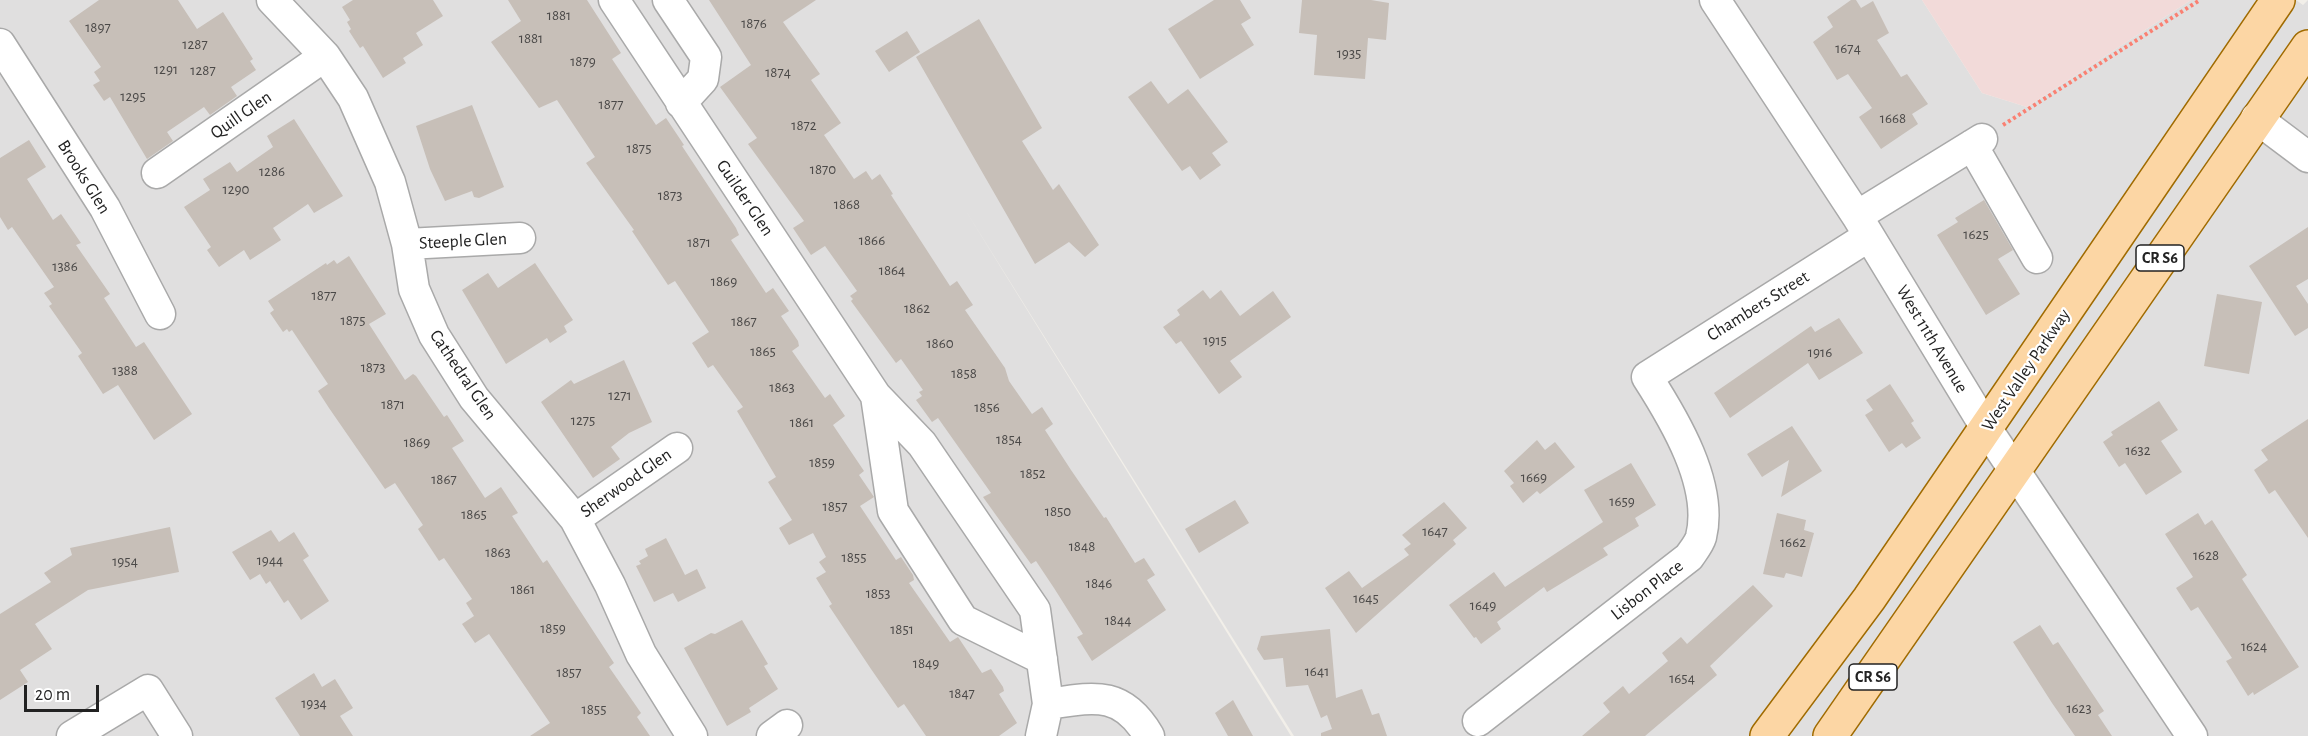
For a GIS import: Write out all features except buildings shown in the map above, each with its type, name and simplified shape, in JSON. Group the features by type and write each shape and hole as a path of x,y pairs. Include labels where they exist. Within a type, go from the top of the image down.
{"main road":[{"name":"West Valley Parkway","path":"1767,736 1869,599 2278,0"},
{"name":"CR S6","path":"1830,736 2256,118 2308,47"}],"street":[{"name":"Cathedral Glen","path":"272,0 325,57 353,98 390,182 407,244 414,289 434,335 474,398 575,519 610,585 641,654 692,736"},
{"name":"Guilder Glen","path":"614,0 876,396 922,444 1035,610 1048,704 1041,736"},
{"path":"668,0 706,57 704,79 681,103"},
{"name":"West 11th Avenue","path":"1715,0 1863,226 2013,470 2192,736"},
{"name":"Brooks Glen","path":"0,44 105,208 160,314"},
{"name":"Quill Glen","path":"157,173 325,57"},
{"path":"2256,118 2308,157"},
{"path":"1977,142 2037,258"},
{"name":"Chambers Street","path":"1647,377 1863,226 1977,142"},
{"name":"Steeple Glen","path":"407,244 520,238"},
{"name":"Lisbon Place","path":"1478,721 1689,557 1701,538 1703,493 1673,417 1647,377"},
{"name":"Guilder Glen","path":"876,396 893,511 899,521 963,620 1042,659"},
{"name":"Sherwood Glen","path":"575,519 677,447"},
{"path":"72,736 148,690 177,736"},
{"path":"1048,704 1084,699 1109,699 1134,714 1149,736"}],"path":[{"path":"1977,142 2200,0"}],"shaded area":[{"path":"0,0 1922,0 1982,93 2027,107 2191,0 2296,0 2303,5 2308,0 2308,736 1294,736 964,208 1291,736 0,736"},
{"path":"1922,0 2191,0 2027,107 1982,93"}]}
